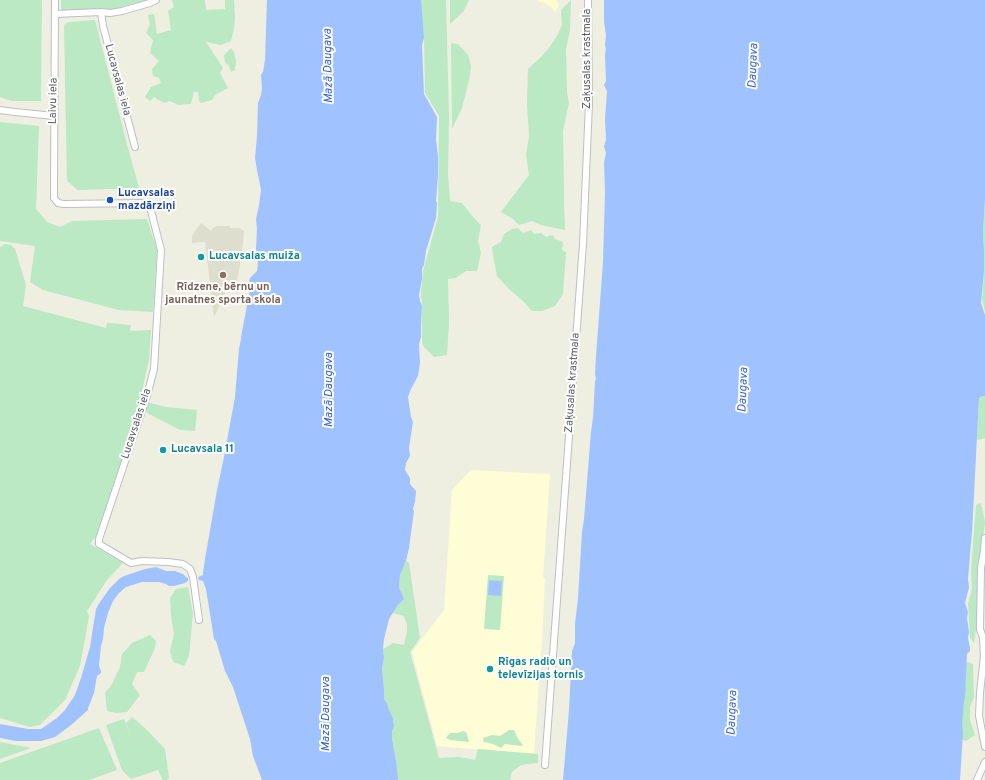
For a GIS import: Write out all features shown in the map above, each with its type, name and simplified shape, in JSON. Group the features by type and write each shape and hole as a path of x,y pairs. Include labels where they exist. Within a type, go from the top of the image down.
{"street":[{"name":"Laivu iela","path":"55,0 54,198 58,203 63,204 149,203"},
{"path":"55,14 110,13 122,11 156,0"},
{"name":"Zaķusalas krastmala","path":"545,765 583,244 589,103 588,0"},
{"name":"Lucavsalas iela","path":"101,12 103,26 135,147"},
{"path":"0,110 54,116"},
{"name":"Lucavsalas iela","path":"149,203 161,250 154,369 147,396 99,539 99,544 131,563 142,561 168,562 183,564 190,569 193,577 199,620"},
{"path":"985,538 981,568 980,629 983,638 984,656 979,716 985,746"},
{"path":"977,780 985,762"}],"shaded area":[{"name":"Rīdzene, bērnu un jaunatnes sporta skola","path":"201,223 211,231 217,226 230,226 230,228 239,228 244,231 237,282 230,283 214,317 205,242 192,243 192,236"},
{"path":"471,470 550,474 543,578 545,578 542,640 534,754 437,746 412,652 444,610 452,490"}],"green space":[{"path":"0,0 42,0 41,101 11,101 0,97"},
{"path":"61,0 148,0 113,9 62,11"},
{"path":"172,0 205,0 206,10 225,9 225,0 234,0 235,18 231,41 221,45 206,42 223,68 220,73 228,88 215,95 212,100 201,103 199,101 198,92 194,92 191,104 178,105 170,101 164,103 154,97 150,101 145,97 151,87 161,83 159,78 153,76 152,69 159,61 150,53 153,40 146,33 150,24 148,15 154,14 157,34 171,30 168,11 174,7"},
{"path":"420,0 446,0 449,116 448,174 450,201 462,203 481,225 478,241 481,253 477,271 466,271 456,278 448,279 449,324 447,355 434,357 422,343 421,294 423,271 438,217 439,116 425,93 424,38"},
{"path":"450,0 469,0 463,12 450,24"},
{"path":"571,0 570,30 566,49 567,92 569,103 563,131 565,230 541,225 532,221 519,225 513,219 501,212 529,175 526,154 529,137 527,103 528,69 549,48 558,34 562,25 561,10"},
{"path":"95,20 139,188 78,190 67,181 64,25 69,22"},
{"path":"451,43 458,44 468,55 471,66 462,108 452,129"},
{"path":"231,48 234,52 236,61 235,70 231,72 229,66 225,62 224,55"},
{"path":"0,122 39,126 36,209 47,222 60,227 72,221 147,219 157,250 153,312 119,310 43,290 30,282 35,246 0,241"},
{"path":"985,199 985,312 982,299"},
{"path":"518,228 523,233 531,230 534,234 541,233 546,237 553,235 555,239 563,242 562,250 566,252 563,294 555,306 542,311 532,311 497,276 492,247 501,242 504,234 512,229"},
{"path":"5,244 11,245 15,249 26,285 23,306 106,328 107,323 131,325 130,331 151,330 149,360 141,395 111,497 97,535 90,544 123,563 107,580 87,611 89,616 80,666 65,700 40,725 30,727 0,718 0,247"},
{"path":"985,396 985,438 977,440 979,398"},
{"path":"147,402 166,407 197,410 195,431 180,430 147,413 145,410"},
{"path":"981,503 985,522 978,613 974,644 970,637 968,603 972,589 971,570 976,505"},
{"path":"406,561 409,563 420,638 410,652 439,758 459,757 475,760 478,749 538,754 538,763 521,765 512,772 510,780 398,780 392,738 394,722 384,699 382,669 384,658 383,649 393,643 404,645 407,632 407,625 404,616 393,613 404,599 399,587 400,575"},
{"path":"488,575 504,576 500,630 484,629"},
{"path":"188,587 193,613 189,656 184,666 173,662 170,651 174,634 170,598 176,589"},
{"path":"150,635 156,641 155,648 144,672 137,672 132,684 140,695 127,712 116,713 107,711 105,693 112,684 120,667 122,654 132,643"},
{"path":"969,662 973,664 974,697 970,707 970,720 975,735 966,741 959,739 964,664"},
{"path":"132,717 165,749 169,778 166,780 163,780 158,770 131,779 122,770 106,725 124,719 134,746 126,723"},
{"path":"99,728 117,770 89,780 0,780 0,763"},
{"path":"509,730 514,730 518,739 523,745 505,744 501,748 484,742 483,740 483,738 492,735 500,736"},
{"path":"466,732 468,742 450,740 446,738 451,733"},
{"path":"0,742 31,748 0,759"}],"sand":[{"path":"537,0 557,0 559,6 555,12 545,3"}],"water":[{"name":"Mazā Daugava","path":"267,0 421,0 424,38 422,45 424,94 437,117 436,139 438,176 436,218 422,269 419,295 422,306 421,337 419,344 420,363 418,376 408,397 413,422 409,448 410,456 406,463 405,470 410,478 410,484 416,491 409,548 406,561 400,575 399,587 404,599 389,619 383,649 384,658 382,669 384,699 393,718 394,726 392,738 398,780 262,780 253,756 250,739 233,687 225,671 216,641 214,639 206,589 203,581 199,580 198,577 203,575 217,490 235,397 239,349 250,290 249,282 250,278 257,271 256,219 261,190 255,158 258,103 262,89 261,75 265,60"},
{"name":"Daugava","path":"604,0 985,0 985,199 983,232 984,272 981,303 985,315 985,396 979,398 972,533 968,579 969,588 965,603 968,612 968,638 970,651 967,654 960,780 563,780 572,651 575,643 582,532 593,418 603,262 605,191 604,163 606,153 604,146 606,140 605,119 607,91 604,85 606,81 606,35 604,22"},
{"path":"156,567 166,571 175,571 183,574 188,578 188,581 174,586 169,586 159,582 142,582 126,587 119,593 113,601 104,628 99,666 101,673 97,676 94,693 88,710 55,737 41,741 16,741 0,738 0,724 28,729 41,729 57,718 65,710 75,695 81,678 90,647 96,609 100,602 110,588 119,579 145,569"},
{"path":"489,580 502,581 501,596 488,595"}],"place":[{"name":"Lucavsalas mazdārziņi","path":"110,200"},
{"name":"Lucavsalas muiža","path":"201,257"},
{"name":"Rīdzene, bērnu un jaunatnes sporta skola","path":"223,275"},
{"name":"Lucavsala 11","path":"163,450"},
{"name":"Rīgas radio un televīzijas tornis","path":"490,669"}]}
